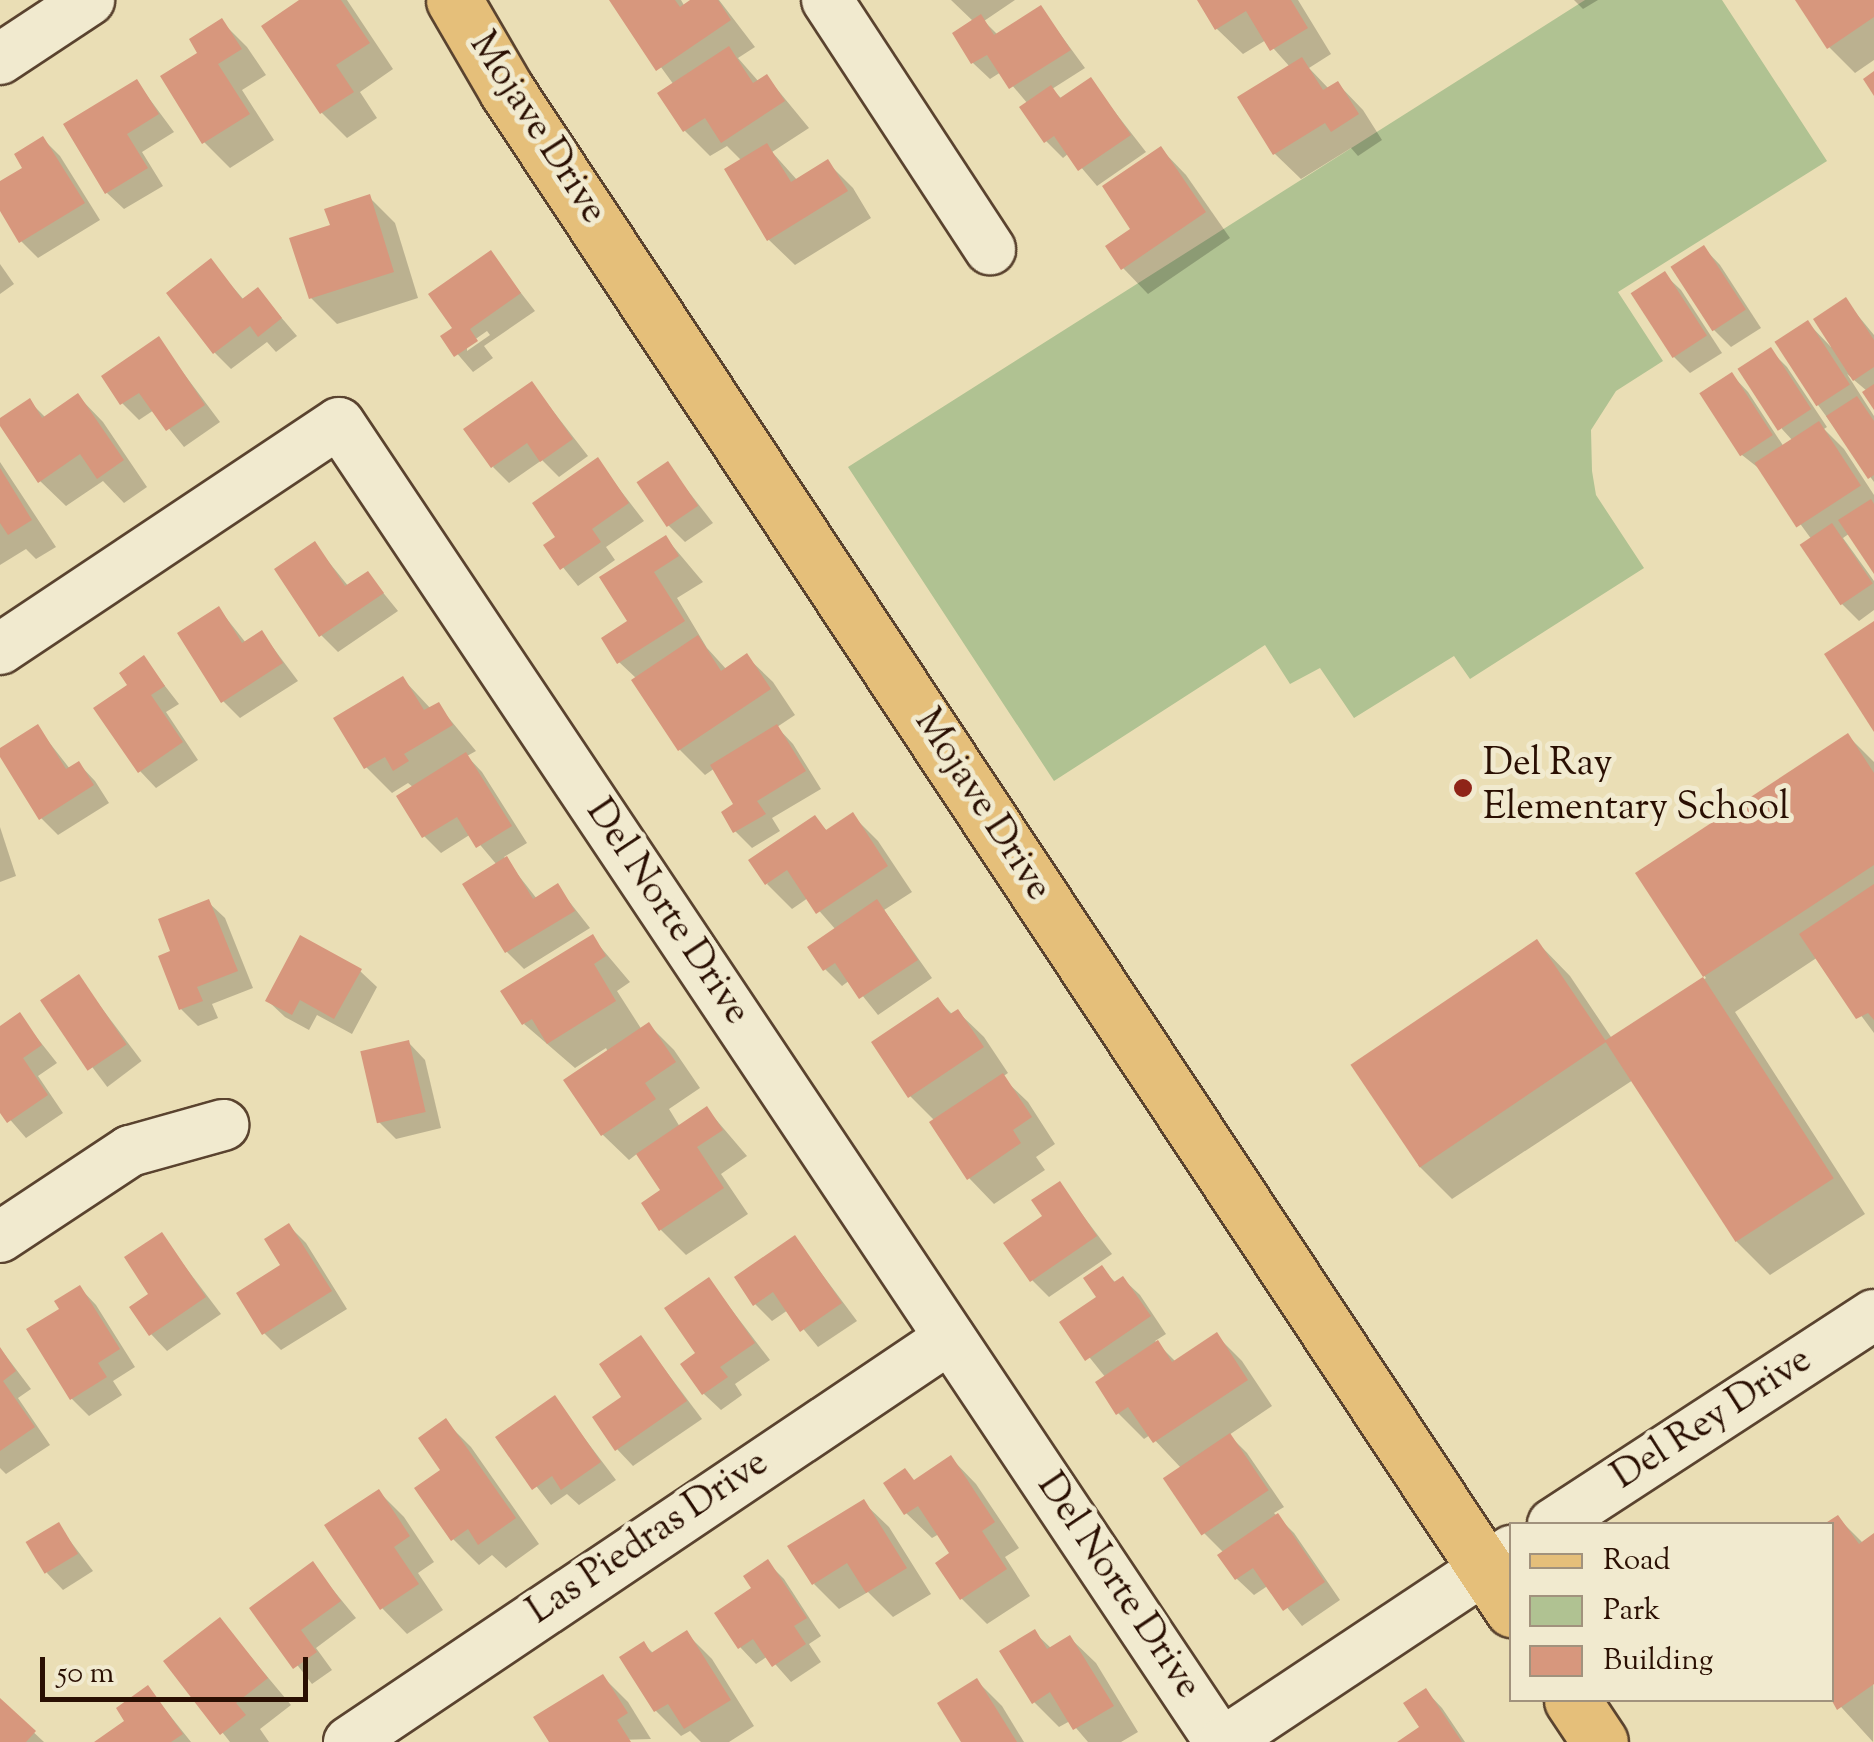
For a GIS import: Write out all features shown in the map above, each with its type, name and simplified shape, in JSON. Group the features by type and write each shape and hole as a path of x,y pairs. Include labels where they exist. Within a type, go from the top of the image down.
{"main road":[{"name":"Mojave Drive","path":"454,0 508,90 1502,1577"},
{"path":"1573,1702 1600,1742"}],"street":[{"path":"0,59 89,0"},
{"path":"828,0 990,249"},
{"name":"Del Norte Drive","path":"0,649 338,423 1222,1742"},
{"path":"0,1236 130,1151 222,1125"},
{"name":"Del Rey Drive","path":"1556,1522 1874,1314"},
{"name":"Las Piedras Drive","path":"349,1742 950,1338"},
{"path":"1222,1742 1502,1577"}],"green space":[{"path":"1585,0 1722,0 1827,161 1618,292 1663,361 1616,391 1591,430 1592,471 1596,495 1644,568 1470,679 1454,656 1354,718 1320,668 1290,684 1265,645 1054,781 848,467"}],"building":[{"path":"299,0 341,0 370,43 336,65 354,92 320,114 261,26"},
{"path":"609,0 675,0 680,7 690,0 718,0 731,20 656,71"},
{"path":"1197,0 1291,0 1308,28 1270,51 1246,11 1215,30"},
{"path":"1795,0 1874,0 1874,17 1827,49"},
{"path":"1041,5 1071,50 1009,89 987,55 971,64 952,33 981,14 994,35"},
{"path":"222,18 242,49 218,64 250,114 202,144 160,76 197,53 189,39"},
{"path":"729,46 753,83 767,74 785,101 721,143 705,118 683,132 657,93"},
{"path":"1302,57 1323,90 1338,81 1359,114 1331,132 1325,123 1273,155 1237,97"},
{"path":"1874,71 1874,96 1863,79"},
{"path":"1091,77 1131,135 1078,171 1054,136 1044,143 1019,107 1051,85 1060,98"},
{"path":"137,79 159,114 127,134 148,168 105,194 63,124"},
{"path":"43,136 85,203 19,243 0,211 0,181 22,168 14,154"},
{"path":"767,143 791,182 828,159 848,191 767,241 724,169"},
{"path":"1161,146 1206,212 1121,270 1105,246 1130,229 1102,186"},
{"path":"370,194 394,272 309,299 289,238 330,225 324,209"},
{"path":"1704,245 1746,310 1712,331 1670,267"},
{"path":"491,250 521,293 470,329 478,341 454,357 440,336 452,328 428,294"},
{"path":"211,258 242,299 258,287 282,318 258,337 250,326 213,354 166,293"},
{"path":"1665,271 1707,336 1673,358 1631,293"},
{"path":"1846,297 1874,340 1874,367 1853,381 1813,319"},
{"path":"1808,320 1850,385 1816,406 1774,342"},
{"path":"159,336 205,405 166,431 139,393 120,405 101,376"},
{"path":"1771,347 1811,409 1778,431 1737,369"},
{"path":"1732,372 1773,435 1740,456 1699,393"},
{"path":"532,381 573,439 540,462 527,443 491,468 463,429"},
{"path":"1874,384 1874,410 1862,392"},
{"path":"78,393 124,460 97,479 80,454 38,483 0,426 0,418 30,398 42,418"},
{"path":"1857,396 1874,421 1874,475 1868,479 1826,416"},
{"path":"1819,421 1861,486 1796,528 1754,463"},
{"path":"598,457 629,503 592,529 601,542 560,570 543,545 555,537 532,503"},
{"path":"668,461 698,506 667,527 636,482"},
{"path":"0,468 32,520 8,535 0,523"},
{"path":"1871,499 1874,504 1874,574 1838,520"},
{"path":"1832,523 1873,584 1840,605 1800,545"},
{"path":"666,535 679,556 654,572 685,621 617,664 601,638 627,621 599,577"},
{"path":"315,541 345,586 368,571 384,593 319,637 274,569"},
{"path":"219,606 242,643 262,630 283,663 221,703 177,633"},
{"path":"1874,621 1874,732 1824,654"},
{"path":"698,635 721,671 747,653 771,689 678,751 631,680"},
{"path":"144,655 165,686 151,695 183,742 138,773 93,708 127,685 119,673"},
{"path":"403,676 424,710 439,702 453,725 404,754 409,761 393,771 385,757 364,769 333,718"},
{"path":"38,724 66,769 79,761 94,785 39,820 0,757 0,748"},
{"path":"777,724 806,771 757,801 766,814 733,833 721,812 733,804 710,765"},
{"path":"1848,733 1874,773 1874,865 1703,977 1635,873"},
{"path":"466,752 512,826 476,848 457,817 422,838 396,796"},
{"path":"853,812 888,866 816,914 787,870 765,885 748,860 815,815 826,830"},
{"path":"507,856 533,899 558,883 575,911 505,953 462,884"},
{"path":"1874,884 1874,1020 1868,1013 1856,1019 1799,934"},
{"path":"209,899 238,971 197,987 203,1001 179,1010 158,956 170,951 158,919"},
{"path":"877,899 918,960 859,999 835,963 823,971 807,947"},
{"path":"593,934 606,956 594,964 616,1001 547,1044 532,1019 522,1025 500,991"},
{"path":"300,935 362,969 334,1019 300,1000 292,1015 265,1001"},
{"path":"1537,939 1606,1042 1420,1168 1350,1065"},
{"path":"79,974 127,1044 88,1071 40,1000"},
{"path":"1703,977 1834,1178 1736,1242 1605,1041"},
{"path":"938,997 950,1014 958,1009 984,1047 908,1098 871,1042"},
{"path":"20,1012 42,1045 23,1058 48,1095 7,1123 0,1113 0,1026"},
{"path":"649,1022 676,1062 645,1083 656,1099 601,1136 563,1080"},
{"path":"409,1040 426,1112 377,1123 360,1051"},
{"path":"1003,1073 1032,1117 1013,1130 1021,1143 967,1180 929,1122"},
{"path":"707,1106 723,1130 697,1147 724,1188 659,1231 641,1203 660,1190 636,1154"},
{"path":"1060,1181 1097,1236 1030,1282 1003,1243 1042,1216 1031,1200"},
{"path":"289,1223 332,1291 262,1335 236,1293 280,1265 264,1239"},
{"path":"162,1232 206,1297 149,1336 129,1307 148,1294 124,1257"},
{"path":"795,1235 842,1303 800,1332 773,1292 753,1306 734,1277"},
{"path":"1102,1265 1114,1282 1123,1276 1151,1316 1085,1361 1059,1322 1096,1297 1083,1278"},
{"path":"709,1277 755,1343 720,1367 728,1377 702,1395 680,1364 695,1353 664,1308"},
{"path":"80,1285 120,1349 98,1363 107,1377 70,1400 26,1329 59,1309 54,1301"},
{"path":"1217,1332 1248,1380 1153,1443 1128,1407 1116,1415 1095,1382 1158,1340 1172,1362"},
{"path":"641,1335 687,1401 615,1451 592,1417 621,1397 599,1364"},
{"path":"0,1347 16,1371 3,1381 35,1427 0,1451"},
{"path":"555,1395 601,1462 561,1490 552,1476 532,1490 495,1437"},
{"path":"446,1418 516,1518 478,1545 468,1529 451,1541 414,1488 440,1470 418,1438"},
{"path":"1230,1433 1269,1490 1201,1535 1163,1478"},
{"path":"951,1455 995,1522 982,1531 1007,1569 960,1600 935,1563 949,1553 918,1506 904,1515 883,1483 905,1468 914,1480"},
{"path":"379,1489 410,1536 394,1547 419,1584 380,1610 324,1525"},
{"path":"864,1499 907,1568 866,1593 847,1563 812,1585 787,1546"},
{"path":"1278,1513 1325,1582 1283,1611 1253,1568 1235,1580 1217,1555"},
{"path":"1838,1515 1859,1544 1874,1533 1874,1684 1837,1710 1833,1702 1834,1522 1827,1522"},
{"path":"59,1522 78,1554 45,1574 26,1542"},
{"path":"768,1559 807,1618 794,1626 806,1644 772,1667 753,1639 738,1649 714,1613 751,1588 743,1576"},
{"path":"313,1561 341,1601 301,1630 317,1652 293,1669 249,1608"},
{"path":"220,1617 268,1678 236,1703 246,1715 220,1735 163,1661"},
{"path":"1035,1629 1047,1649 1070,1635 1114,1706 1073,1730 1050,1692 1032,1704 999,1651"},
{"path":"687,1630 731,1700 684,1729 668,1704 654,1712 619,1657 644,1641 651,1653"},
{"path":"603,1674 628,1713 617,1720 631,1742 549,1742 533,1717"},
{"path":"977,1678 1017,1742 961,1742 937,1703"},
{"path":"148,1685 183,1734 171,1742 94,1742 124,1721 116,1708"},
{"path":"1426,1688 1462,1742 1397,1742 1419,1727 1403,1703"},
{"path":"0,1698 36,1731 26,1742 0,1742"}],"place":[{"name":"Del Ray Elementary School","path":"1463,788"}]}
